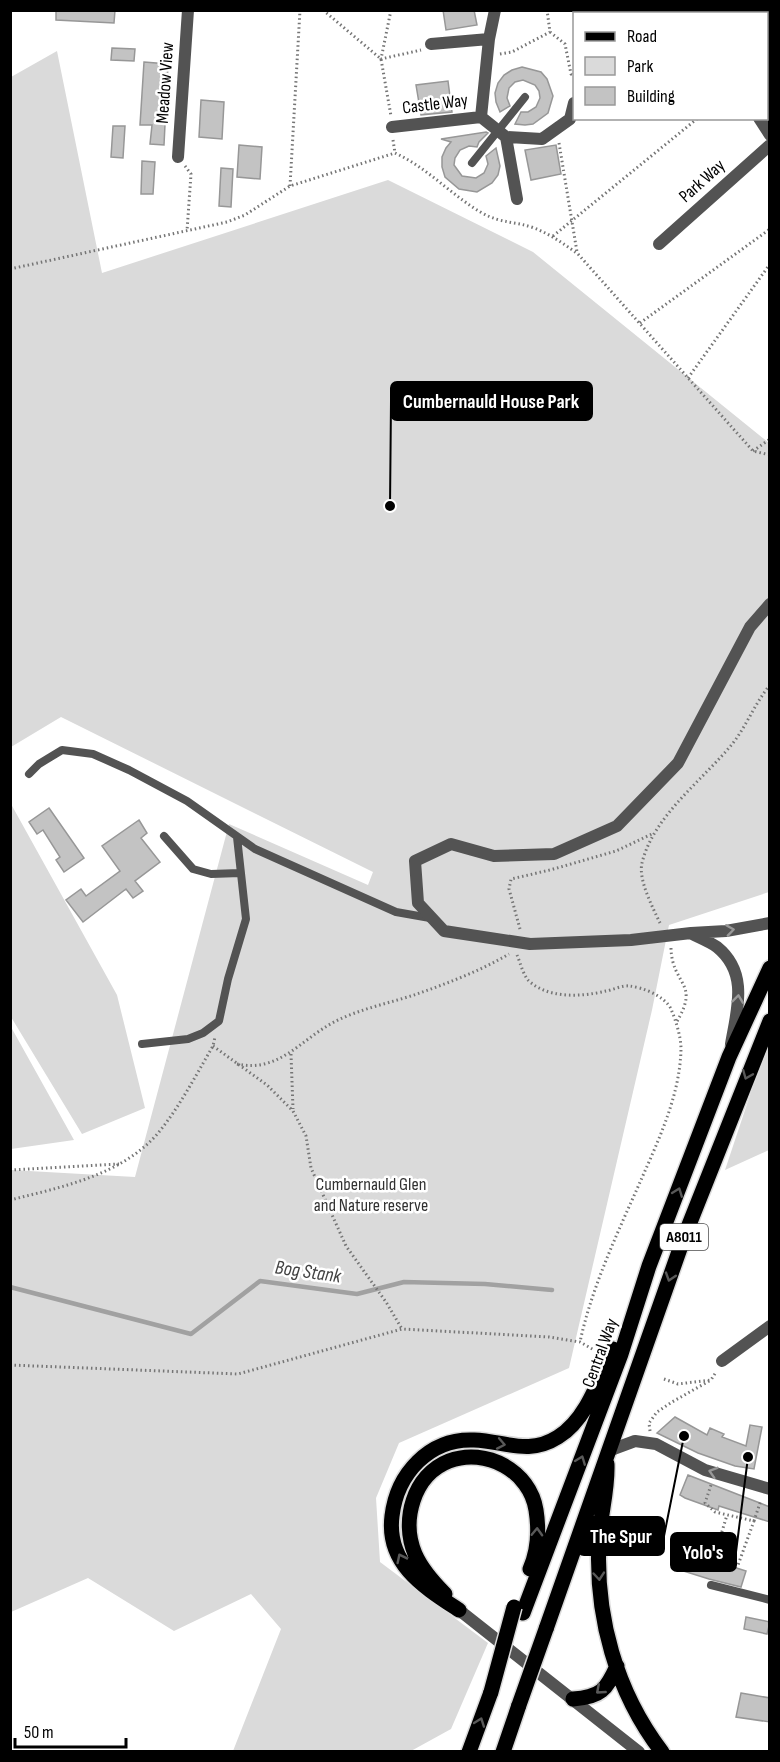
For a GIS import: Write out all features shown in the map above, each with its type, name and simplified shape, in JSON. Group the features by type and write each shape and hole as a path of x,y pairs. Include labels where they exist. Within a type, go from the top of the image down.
{"main road":[{"name":"Central Way","path":"469,1752 518,1610 621,1354 650,1266 729,1057 770,968"},
{"name":"A8011","path":"503,1752 699,1197 770,1021"},
{"path":"459,1610 422,1586 400,1559 392,1533 392,1518 398,1490 404,1478 421,1458 438,1447 457,1441 479,1440 505,1446 528,1447 550,1442 568,1430 592,1395 650,1266"},
{"path":"607,1453 607,1485 600,1529 598,1569 605,1624 616,1666 631,1704 650,1737 662,1752"},
{"path":"459,1610 422,1567 412,1544 409,1521 415,1495 425,1478 447,1462 467,1458 489,1460 509,1468 524,1483 534,1500 538,1533 535,1553 518,1610"},
{"path":"573,1700 589,1698 603,1691 616,1666"}],"street":[{"name":"Meadow View","path":"178,158 188,10"},
{"name":"Castle Way","path":"481,117 489,39 495,10"},
{"path":"431,44 489,39"},
{"path":"517,199 502,134 542,139 570,119 573,107"},
{"name":"Castle Way","path":"392,128 481,117 502,134"},
{"path":"760,120 770,135"},
{"name":"Park Way","path":"659,244 770,145"},
{"path":"770,604 750,627 678,764 617,826 554,854 494,856 452,844 415,861 418,903 444,931 524,943 631,940 726,931 770,923"},
{"path":"691,933 717,947 733,968 740,990 729,1057"},
{"path":"722,1361 770,1326"},
{"path":"607,1453 635,1441 656,1444 705,1470 766,1492"},
{"path":"459,1610 639,1752"}],"lane":[{"path":"472,163 502,134 525,97"},
{"path":"29,774 39,764 62,750 93,754 187,801 255,849 396,912 432,918"},
{"path":"164,836 193,869 211,874 240,873"},
{"path":"142,1044 188,1039 203,1033 219,1021 228,979 246,919 237,837"},
{"path":"711,1585 770,1600"}],"path":[{"path":"290,186 300,10"},
{"path":"322,10 381,59"},
{"path":"391,10 381,59 395,153"},
{"path":"547,10 550,32 566,44 573,75"},
{"path":"495,54 512,52 550,32"},
{"path":"381,59 419,51 431,44"},
{"path":"553,237 696,120"},
{"path":"556,129 578,254"},
{"path":"10,269 228,222 246,215 290,186 395,153 413,162 480,212 499,221 532,227 553,237 578,254 753,451 770,455"},
{"path":"178,158 191,174 187,231"},
{"path":"640,323 770,229"},
{"path":"688,378 770,264"},
{"path":"753,451 770,439"},
{"path":"676,1023 686,1008 688,993 674,967 668,935 646,894 641,864 654,833 733,742 770,685"},
{"path":"524,943 509,889 511,879 616,851 654,833"},
{"path":"237,1064 252,1067 291,1054 316,1033 336,1021 462,977 515,951 527,979 543,989 561,994 581,995 627,986 654,994 670,1006 681,1048 675,1089 663,1132 610,1251 586,1315 579,1342"},
{"path":"10,1200 113,1169 158,1133 213,1047 219,1021"},
{"path":"213,1047 267,1085 293,1111 306,1136 311,1168 346,1246 402,1329"},
{"path":"291,1054 293,1111"},
{"path":"10,1170 120,1164"},
{"path":"10,1365 238,1374 402,1329 549,1337 579,1342 594,1350"},
{"path":"656,1444 649,1423 657,1412 711,1380 722,1361"},
{"path":"664,1379 678,1384 711,1380"},
{"path":"713,1481 705,1503 715,1512 754,1521"},
{"path":"700,1553 738,1565 766,1492"},
{"path":"714,1557 727,1515"}],"green space":[{"path":"769,11 770,87 768,88 768,12 734,12"},
{"name":"Cumbernauld Glen and Nature reserve","path":"57,51 102,273 388,180 533,252 769,443 769,892 669,925 652,1010 569,1368 399,1443 376,1498 380,1562 488,1643 451,1729 411,1751 233,1751 281,1629 251,1594 174,1631 88,1578 11,1612 11,1170 135,1177 229,824 368,885 373,872 61,717 11,747 11,77"},
{"path":"11,804 117,995 145,1108 82,1134 11,1017"},
{"path":"11,1027 74,1140 11,1149"},
{"path":"769,1038 769,1150 725,1170"}],"building":[{"path":"56,10 115,10 114,23 56,20"},
{"path":"443,10 474,10 477,25 446,30"},
{"path":"112,48 135,49 134,61 111,60"},
{"path":"144,62 168,64 164,145 150,144 152,125 140,125"},
{"path":"522,67 541,72 547,79 553,96 548,113 533,124 525,125 515,124 521,112 528,112 536,107 540,98 535,85 523,80 515,82 509,88 507,98 510,106 500,112 495,93 504,75"},
{"path":"448,81 452,112 421,115 416,85"},
{"path":"201,100 224,102 222,139 199,137"},
{"path":"113,126 125,126 123,158 111,157"},
{"path":"488,133 477,147 469,146 460,150 454,165 462,176 476,178 484,173 488,164 486,156 496,148 500,166 498,175 492,183 477,192 459,189 445,177 442,157 451,142 441,139"},
{"path":"239,145 262,147 260,179 237,177"},
{"path":"556,145 561,174 531,180 525,150"},
{"path":"142,161 155,162 153,194 141,194"},
{"path":"221,168 233,169 231,207 219,206"},
{"path":"49,808 84,858 64,872 56,860 60,857 43,830 37,834 29,822"},
{"path":"139,820 147,833 141,838 160,862 135,881 143,891 133,898 126,889 83,922 66,900 81,889 86,896 120,871 102,846"},
{"path":"675,1417 707,1435 710,1428 724,1434 722,1437 746,1446 750,1425 762,1427 754,1469 735,1466 698,1453 657,1433"},
{"path":"688,1475 770,1507 770,1522 719,1506 718,1510 685,1498 680,1495"},
{"path":"683,1551 746,1571 741,1587 677,1569"},
{"path":"746,1617 770,1622 767,1634 744,1629"},
{"path":"741,1693 770,1698 770,1722 736,1717"}],"waterway":[{"name":"Bog Stank","path":"10,1287 191,1334 260,1281 357,1294 404,1282 485,1284 552,1290"}],"place":[{"name":"Cumbernauld House Park","path":"390,506"},
{"name":"The Spur","path":"684,1436"},
{"name":"Yolo's","path":"748,1457"}]}
